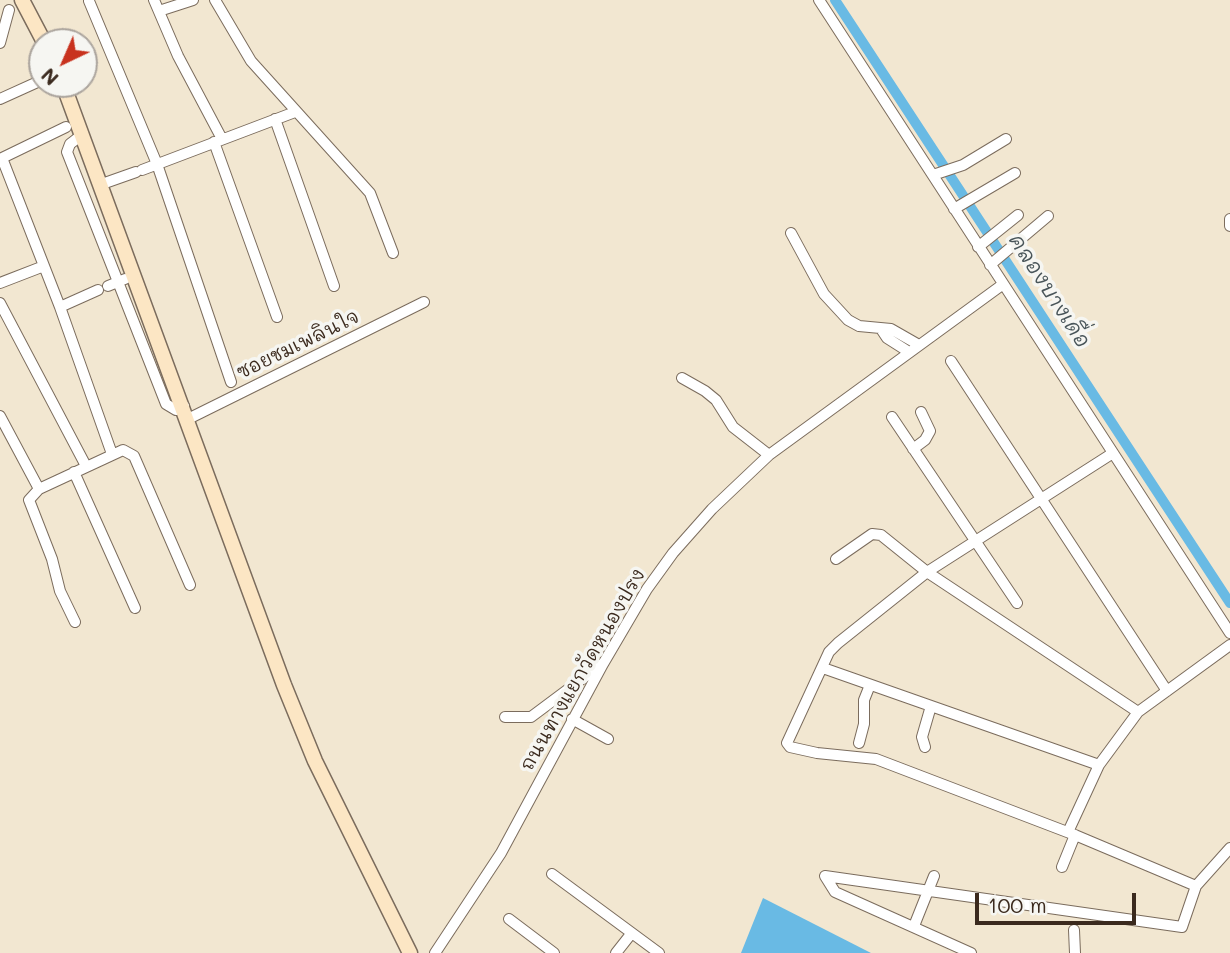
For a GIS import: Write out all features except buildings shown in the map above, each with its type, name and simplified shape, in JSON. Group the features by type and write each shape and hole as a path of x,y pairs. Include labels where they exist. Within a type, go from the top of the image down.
{"street":[{"path":"22,0 37,28"},
{"path":"154,0 218,141 277,317"},
{"path":"159,10 193,0"},
{"path":"215,0 250,61 370,193 393,253"},
{"path":"819,0 962,204 997,259 1002,285 1230,633"},
{"path":"89,1 157,164 231,382"},
{"path":"0,43 9,10"},
{"path":"0,99 28,86"},
{"path":"69,98 107,182 135,275 284,685 315,761 410,953"},
{"path":"107,182 295,111"},
{"path":"275,119 334,286"},
{"path":"66,127 1,157 60,307 112,454"},
{"path":"83,134 70,144 67,152 166,404 186,412"},
{"path":"940,172 972,160 1006,139"},
{"path":"962,204 1015,173"},
{"path":"984,242 1018,215"},
{"path":"997,259 1048,216"},
{"path":"1230,219 1230,226"},
{"path":"791,233 824,294 848,320 891,329 919,345"},
{"path":"0,283 44,266"},
{"path":"60,307 135,275"},
{"name":"ถนนทางแยกวัดหนองปรง","path":"435,953 501,853 576,721 603,664 647,589 673,553 712,509 769,455 1002,285"},
{"name":"ซอยชมเพลินใจ","path":"186,412 424,302"},
{"path":"0,303 86,466"},
{"path":"881,329 887,338 909,352"},
{"path":"951,361 1167,691"},
{"path":"682,379 705,391 733,427 769,455"},
{"path":"913,449 925,440 930,431 921,412"},
{"path":"0,416 39,489"},
{"path":"892,417 1017,603"},
{"path":"75,622 60,591 47,545 29,500 39,489 123,450 134,457 190,585"},
{"path":"1114,453 927,572 838,643 829,652 788,738 790,747 837,756 876,759 1072,834 1196,886"},
{"path":"74,472 135,608"},
{"path":"836,559 872,534 881,535 927,572 1138,712"},
{"path":"1062,867 1099,765 1138,712 1230,645"},
{"path":"505,716 531,717 603,664"},
{"path":"823,668 1099,765"},
{"path":"859,744 864,724 864,700 870,685"},
{"path":"925,747 922,737 931,706"},
{"path":"576,721 608,739"},
{"path":"971,953 835,892 825,876 1182,927 1196,886 1230,848"},
{"path":"552,874 659,953"},
{"path":"914,926 934,876"},
{"path":"509,919 554,953"},
{"path":"1074,930 1075,953"},
{"path":"616,953 631,934"}],"water":[{"path":"763,898 871,953 741,953"}],"waterway":[{"name":"คลองบางเดื่อ","path":"835,0 1230,603"}]}
